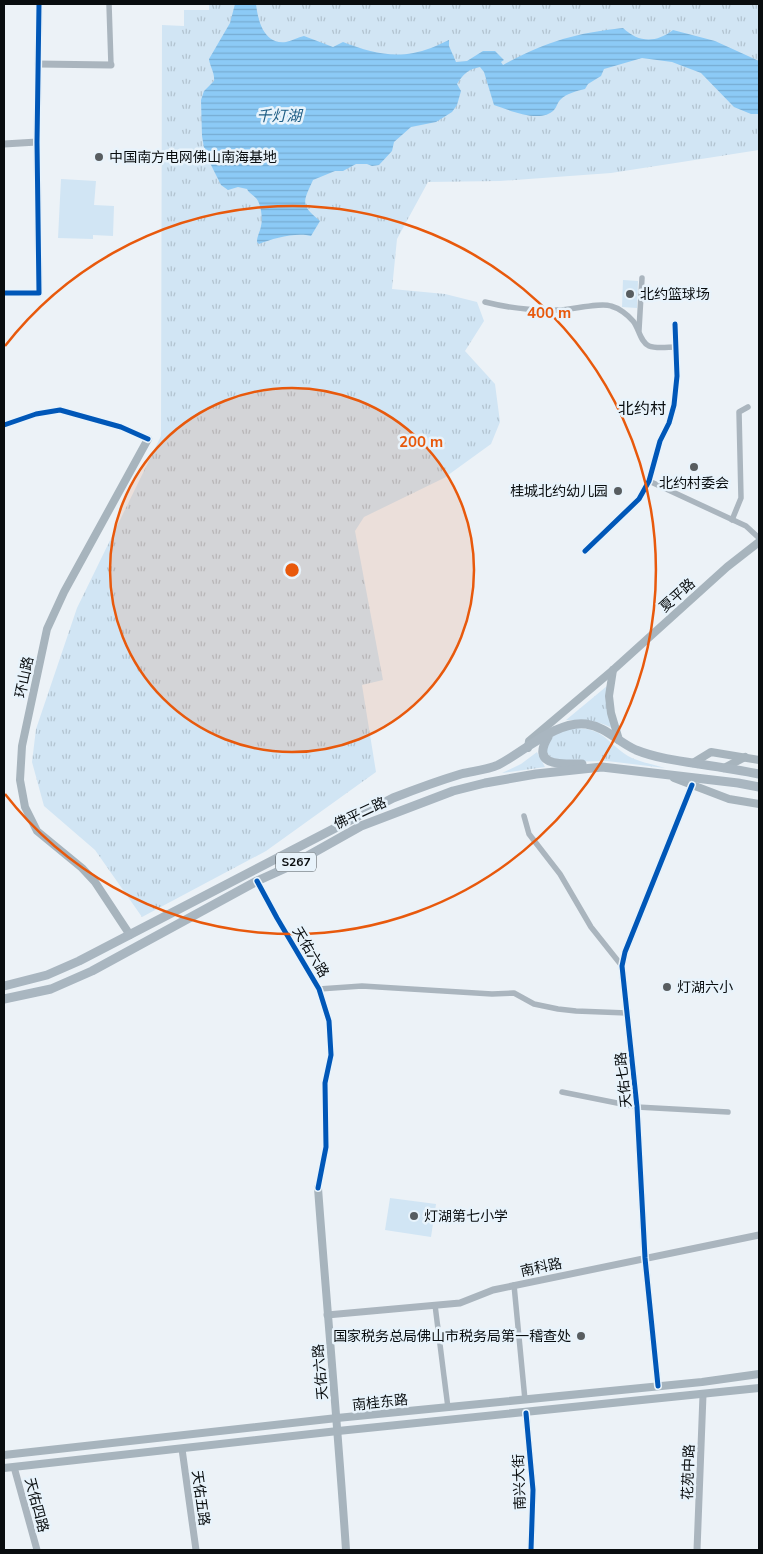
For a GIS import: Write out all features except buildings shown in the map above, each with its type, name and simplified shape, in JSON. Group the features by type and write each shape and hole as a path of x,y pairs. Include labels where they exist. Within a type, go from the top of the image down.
{"main road":[{"name":"环山路","path":"130,935 95,882 82,868 37,832 25,807 20,780 22,746 47,630 64,592 148,439"},
{"name":"夏平路","path":"528,748 529,741 613,670 727,567 759,542"},
{"path":"613,670 609,696 611,713 619,740 636,750 651,755 759,772"},
{"name":"佛平二路","path":"4,986 47,975 108,948 393,798 445,780 495,766 514,757 549,734 567,725 585,724 603,729 619,740"},
{"path":"549,734 543,744 543,754 550,762 558,764 593,764 602,767"},
{"path":"693,763 711,752 759,760"},
{"path":"724,768 745,757"},
{"name":"佛平二路","path":"4,999 51,989 92,971 361,826 453,791 485,783 528,776 602,767 759,787"},
{"path":"665,774 729,799 759,804"},
{"name":"天佑六路","path":"318,1188 346,1550"},
{"name":"南桂东路","path":"4,1455 759,1374"},
{"name":"南桂东路","path":"4,1468 338,1431 759,1388"}],"street":[{"path":"4,293 39,293 37,142 39,4"},
{"path":"38,64 111,65 109,4"},
{"path":"4,144 37,142"},
{"path":"639,330 642,278"},
{"path":"485,302 508,307 558,310 610,305 625,313 633,321 647,346 676,347"},
{"path":"584,551 639,498 649,481 660,441 669,423 674,405 677,376 675,324"},
{"path":"732,520 741,498 739,412 748,407"},
{"path":"4,425 36,414 60,410 121,426 148,439"},
{"path":"649,481 746,526 759,538"},
{"name":"天佑七路","path":"658,1386 645,1258 637,1107 622,966 625,952 692,785"},
{"path":"524,816 529,834 560,874 591,927 622,966"},
{"name":"天佑六路","path":"257,881 319,989 329,1021 331,1055 325,1083 326,1147 318,1188"},
{"path":"319,989 362,986 482,994 514,993 534,1004 558,1009 627,1013"},
{"path":"562,1092 637,1107 728,1112"},
{"name":"南科路","path":"327,1316 460,1303 493,1290 514,1285 759,1234"},
{"path":"514,1285 525,1400"},
{"path":"435,1305 448,1408"},
{"name":"花苑中路","path":"697,1550 703,1394"},
{"name":"南兴大街","path":"526,1413 533,1490 530,1550"},
{"name":"天佑五路","path":"182,1449 196,1550"},
{"name":"天佑四路","path":"14,1467 37,1550"}],"green space":[{"path":"209,4 759,4 759,150 611,173 500,181 428,182 397,239 392,289 445,294 477,302 484,321 465,351 495,384 500,422 491,444 444,478 364,517 355,531 383,680 362,685 376,772 266,851 142,917 95,850 44,806 32,762 36,729 77,608 161,436 162,25 184,26 184,10 209,10"},
{"path":"61,179 96,181 94,205 114,206 113,236 93,235 93,239 58,238"},
{"name":"北约篮球场","path":"623,280 638,281 637,308 622,307"},
{"path":"607,686 606,700 614,729 596,722 566,720"},
{"path":"570,728 581,728 597,732 628,756 665,768 607,761 556,762 547,753 548,743 553,736"},
{"path":"537,752 545,767 502,773 521,764"},
{"path":"390,1198 436,1204 431,1237 385,1230"}],"water":[{"name":"千灯湖","path":"235,4 256,4 258,18 264,31 272,40 278,42 286,42 304,36 333,47 343,42 365,50 397,55 419,52 449,40 449,46 456,62 467,61 483,51 495,51 504,60 501,62 503,65 533,50 575,36 623,28 641,39 648,40 660,37 673,30 715,41 759,61 759,114 751,114 734,107 701,73 672,62 642,58 604,69 601,76 588,84 585,89 563,98 554,110 548,114 541,116 525,115 494,105 484,72 480,67 476,68 462,77 457,84 461,91 457,105 452,112 436,122 411,127 394,142 392,151 379,165 356,164 343,171 335,171 313,180 305,203 309,211 320,221 311,236 285,236 259,244 257,240 262,217 258,201 247,189 238,187 228,190 221,185 205,153 202,136 201,100 204,91 214,81 209,59 230,23"}],"cycle path":[{"path":"4,293 39,293 37,142 39,4"},
{"path":"585,551 639,499 649,481 660,441 669,423 674,405 677,376 675,324"},
{"path":"4,425 36,414 60,410 121,427 148,439"},
{"path":"658,1386 645,1258 637,1107 622,966 625,952 692,785"},
{"path":"257,881 319,989 329,1021 331,1055 325,1083 326,1147 318,1188"},
{"path":"526,1413 533,1490 531,1550"}],"place":[{"name":"中国南方电网佛山南海基地","path":"99,157"},
{"name":"北约篮球场","path":"630,294"},
{"name":"北约村委会","path":"694,467"},
{"name":"桂城北约幼儿园","path":"618,491"},
{"name":"灯湖六小","path":"667,987"},
{"name":"灯湖第七小学","path":"414,1216"},
{"name":"国家税务总局佛山市税务局第一稽查处","path":"581,1336"}],"district":[{"name":"北约村","path":"642,408"}]}
